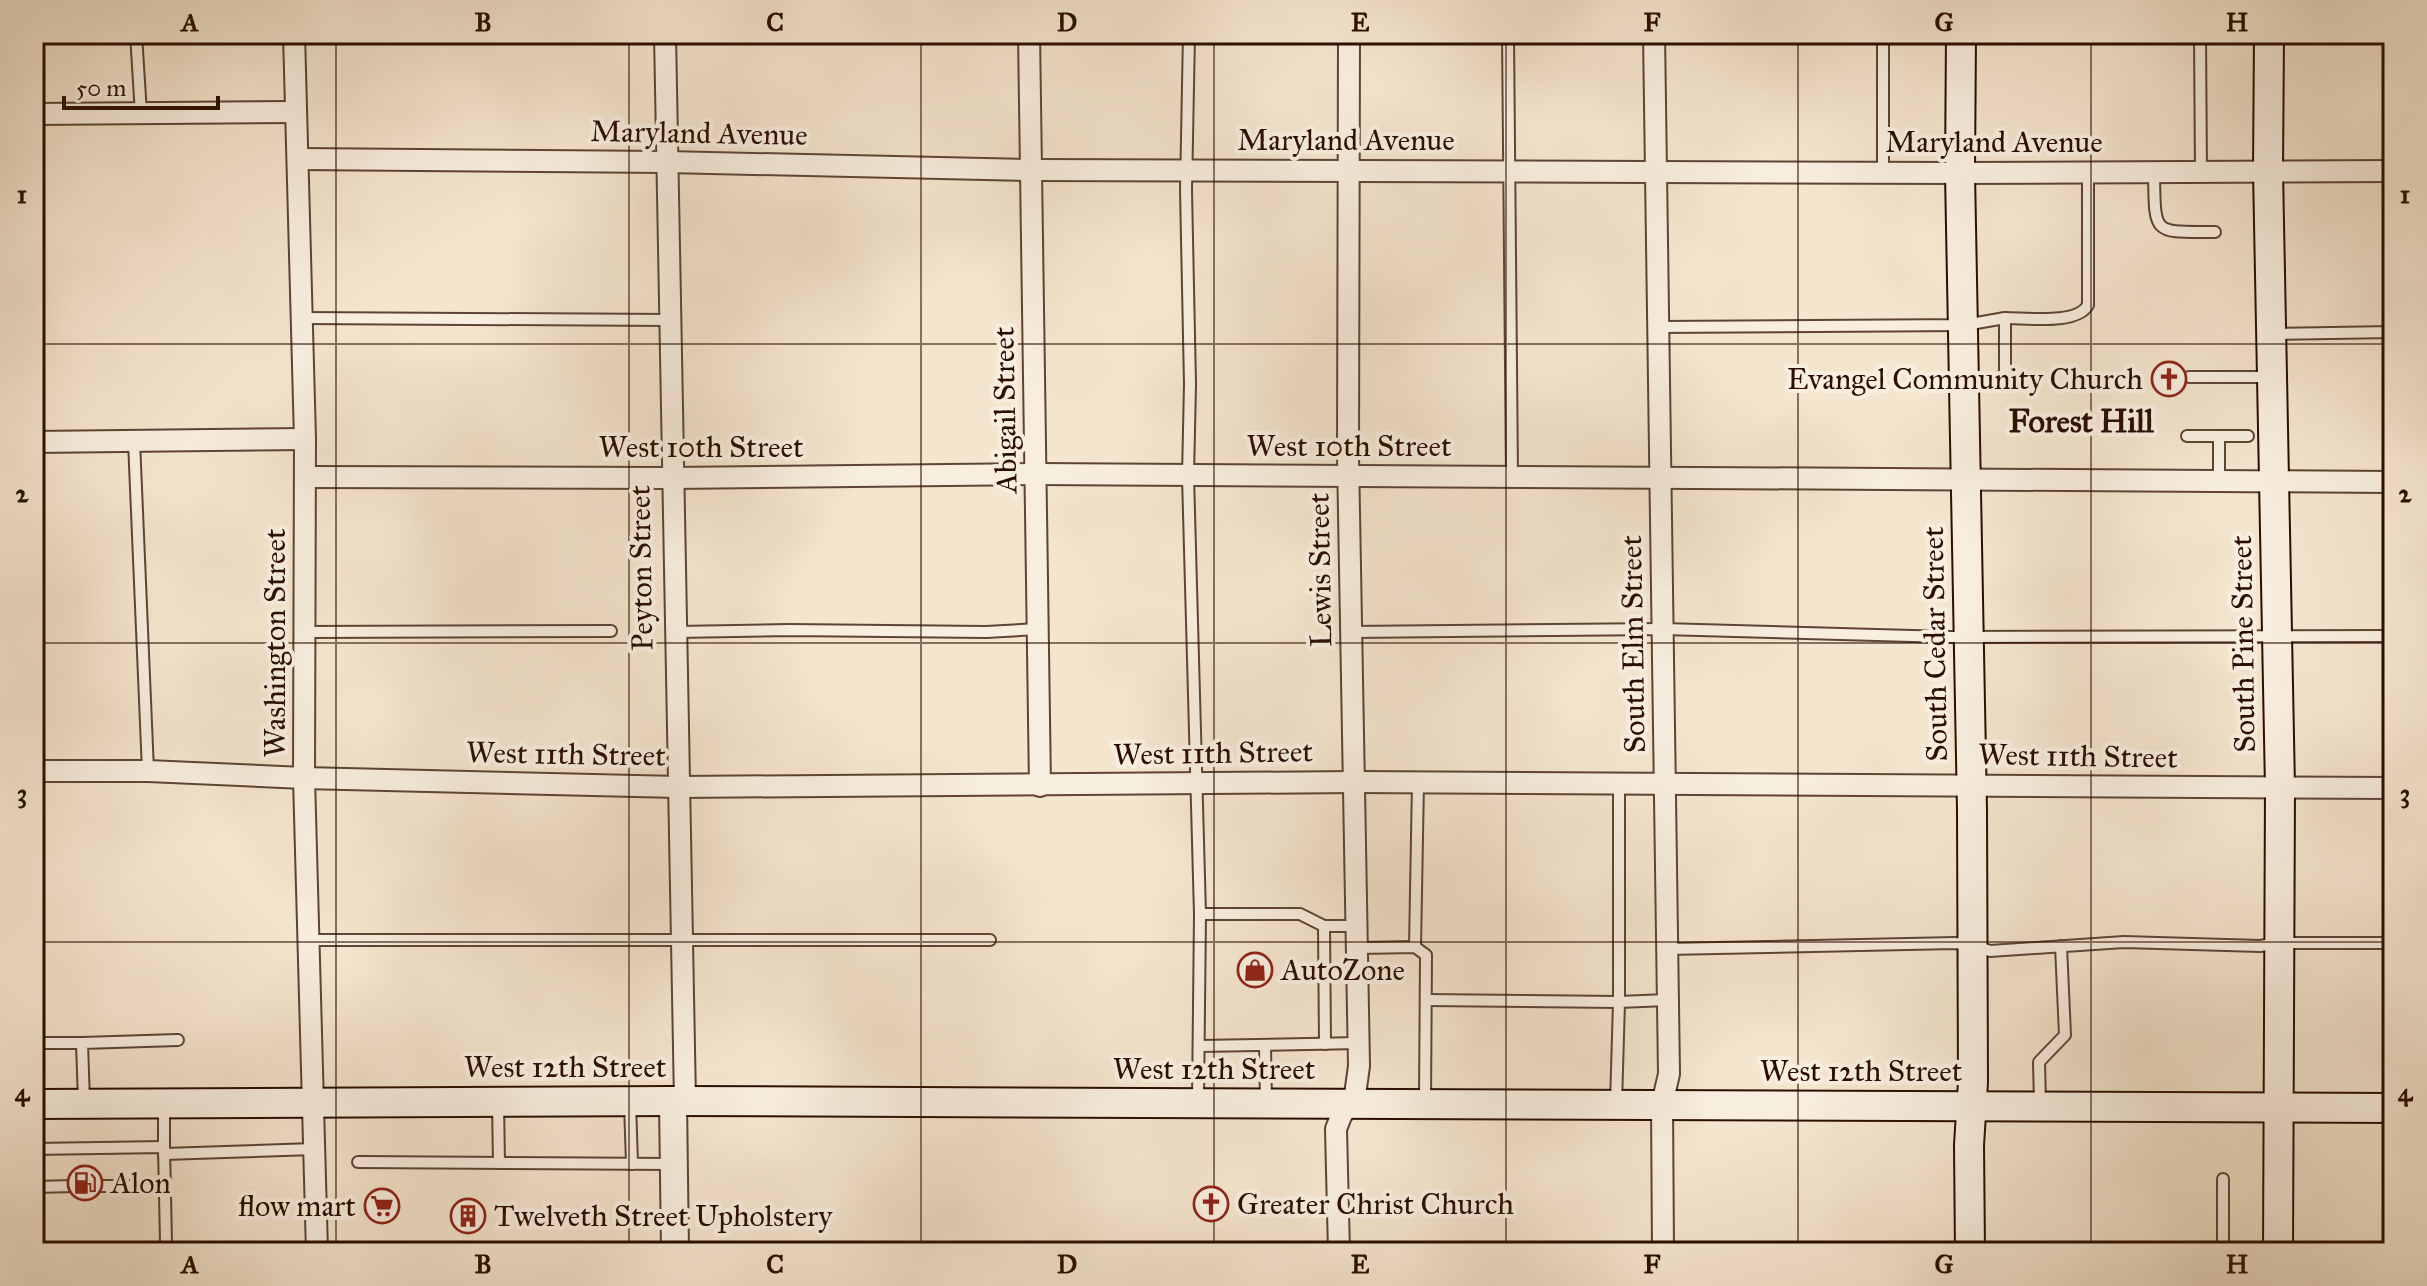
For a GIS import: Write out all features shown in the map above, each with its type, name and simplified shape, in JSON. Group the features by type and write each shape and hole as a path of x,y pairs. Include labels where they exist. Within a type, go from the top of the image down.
{"main road":[{"name":"South Cedar Street","path":"1961,34 1960,173 1966,382 1973,945 1970,1252"},
{"name":"South Pine Street","path":"2269,34 2268,171 2280,788 2278,1252"},
{"name":"West 12th Street","path":"34,1104 679,1101 2393,1108"}],"street":[{"name":"Washington Street","path":"294,34 305,439 304,778 317,1252"},
{"name":"Peyton Street","path":"665,34 682,941 679,1101 674,1165 675,1252"},
{"name":"Abigail Street","path":"1029,34 1040,786"},
{"name":"Lewis Street","path":"1339,1252 1336,1129 1355,1095 1359,1066 1349,476 1349,34"},
{"name":"South Elm Street","path":"1654,34 1669,1074 1662,1104 1663,1252"},
{"path":"34,114 296,112"},
{"name":"Maryland Avenue","path":"299,159 667,162 1031,170 2393,171"},
{"path":"34,442 305,439"},
{"name":"West 10th Street","path":"305,477 671,478 1036,474 2393,482"},
{"name":"West 11th Street","path":"34,771 148,771 678,787 1418,782 2393,788"}],"lane":[{"path":"136,34 141,114"},
{"path":"1189,34 1186,169 1190,384 1188,476 1198,782 1198,1103"},
{"path":"1508,34 1512,476"},
{"path":"1883,34 1883,173"},
{"path":"2200,34 2201,173"},
{"path":"1659,327 1965,325 2005,318 2073,318 2084,313 2088,305 2088,172"},
{"path":"2154,172 2154,215 2158,227 2166,232 2215,232"},
{"path":"302,318 669,320"},
{"path":"1966,382 1995,383 2002,378 2005,372 2005,318"},
{"path":"2272,334 2393,332"},
{"path":"2189,377 2273,377"},
{"path":"2187,436 2248,436"},
{"path":"2219,436 2219,481"},
{"path":"134,441 148,771"},
{"path":"674,632 986,632 1038,629"},
{"path":"1351,632 1663,629 1968,637 2393,636"},
{"path":"305,632 611,631"},
{"path":"1415,947 1418,782"},
{"path":"1615,1105 1619,1002 1619,783"},
{"path":"1200,914 1300,914 1324,926 1357,926"},
{"path":"1324,926 1325,1044"},
{"path":"310,940 990,940"},
{"path":"1667,949 1973,945 1990,951 2124,942 2260,946 2279,943 2393,943"},
{"path":"2040,1105 2039,1062 2065,1035 2061,946"},
{"path":"1358,948 1415,947 1426,955 1425,1103"},
{"path":"34,978 35,1043 178,1040"},
{"path":"1426,1000 1667,1000"},
{"path":"82,1043 84,1103"},
{"path":"1199,1046 1359,1043"},
{"path":"1265,1045 1266,1103"},
{"path":"498,1101 499,1163"},
{"path":"630,1101 632,1164"},
{"path":"164,1103 166,1243"},
{"path":"34,1149 314,1149"},
{"path":"358,1162 674,1165"},
{"path":"2223,1179 2223,1252"},
{"path":"34,1187 75,1186"},
{"path":"95,1186 164,1186"}],"place":[{"name":"Evangel Community Church","path":"2169,379"},
{"name":"AutoZone","path":"1255,970"},
{"name":"Alon","path":"85,1183"},
{"name":"Greater Christ Church","path":"1211,1204"},
{"name":"flow mart","path":"382,1206"},
{"name":"Twelveth Street Upholstery","path":"468,1216"}],"district":[{"name":"Forest Hill","path":"2081,421"}]}
